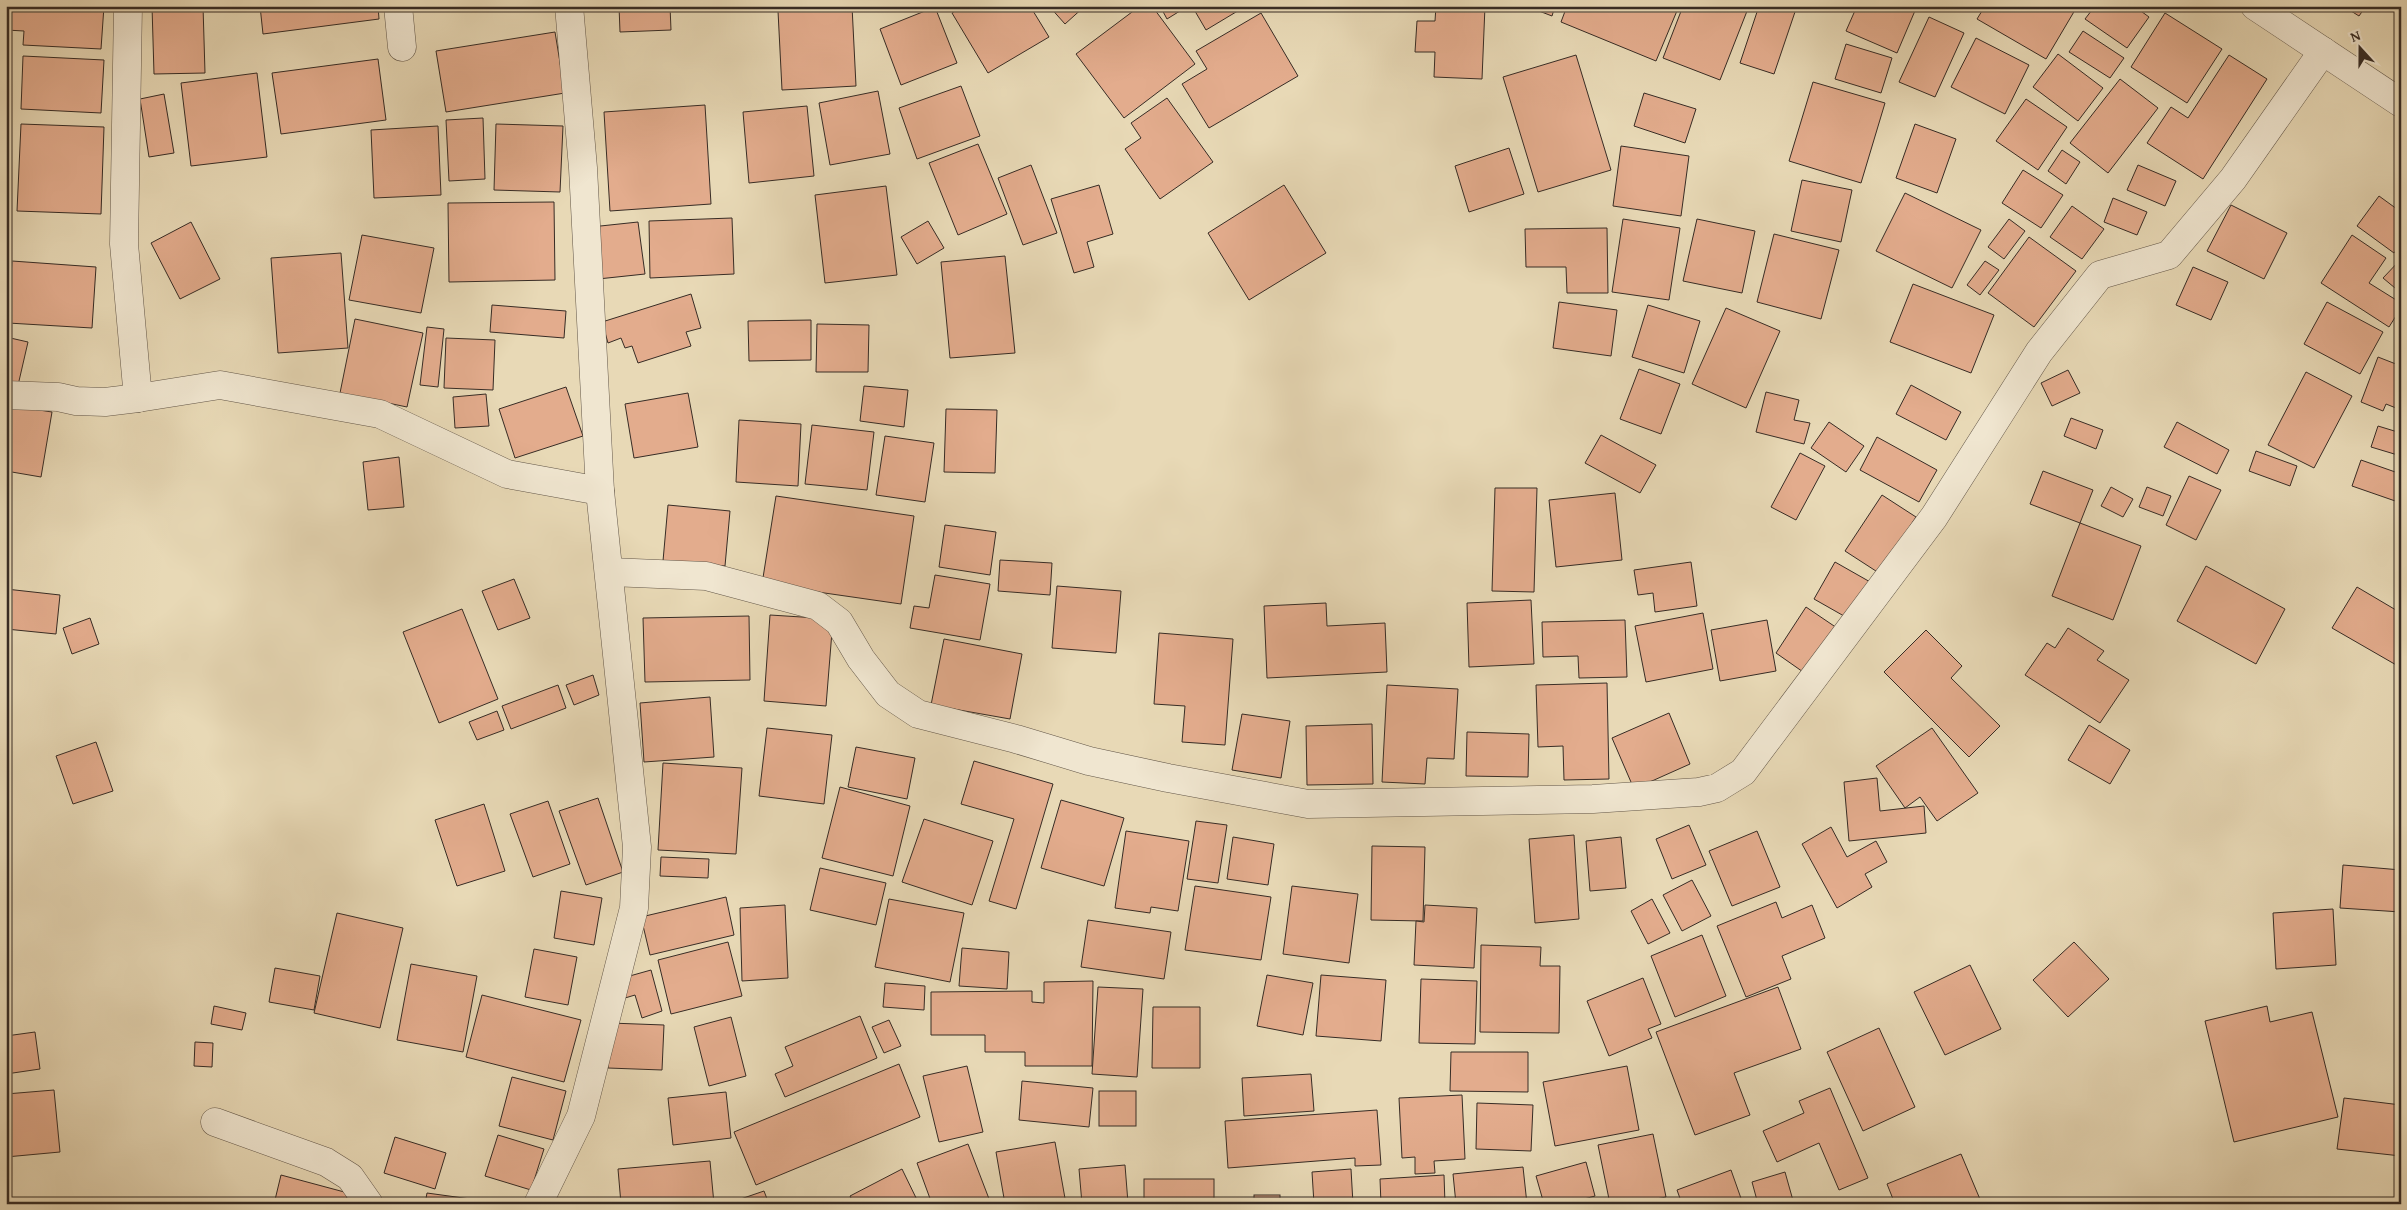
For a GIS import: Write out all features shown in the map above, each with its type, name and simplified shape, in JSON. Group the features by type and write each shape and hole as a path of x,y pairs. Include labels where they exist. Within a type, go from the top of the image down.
{"street":[{"path":"128,6 124,244 138,398"},
{"path":"398,6 402,47"},
{"path":"538,1204 581,1116 634,908 637,847 618,671 610,572 600,491 583,168 568,6"},
{"path":"2255,6 2401,103"},
{"path":"610,572 706,576 818,606 839,622 861,659 888,694 918,714 1089,760 1168,778 1308,804 1593,800 1699,792 1717,788 1744,772 1934,517 2039,352 2100,275 2169,255 2233,179 2323,51"},
{"path":"6,396 58,397 76,401 105,402 220,385 380,414 507,474 600,491"},
{"path":"215,1122 326,1162 350,1176 369,1204"}],"building":[{"path":"6,6 104,6 101,49 23,45 24,31 6,30"},
{"path":"152,6 203,6 205,73 154,74"},
{"path":"260,6 378,6 379,19 263,34"},
{"path":"619,6 670,6 671,30 620,32"},
{"path":"852,6 856,86 782,90 778,11"},
{"path":"963,6 1030,6 1049,37 988,73 952,13"},
{"path":"1049,6 1085,6 1065,24"},
{"path":"1140,6 1152,6 1195,64 1124,118 1076,54"},
{"path":"1160,6 1188,6 1167,19"},
{"path":"1192,6 1246,6 1206,30"},
{"path":"1436,6 1485,6 1482,79 1434,77 1435,52 1415,52 1417,21 1435,21"},
{"path":"1526,6 1555,6 1552,16"},
{"path":"1567,6 1679,6 1656,61 1561,22"},
{"path":"1683,6 1749,6 1720,80 1663,58"},
{"path":"1759,6 1797,6 1774,74 1740,63"},
{"path":"1857,6 1917,6 1897,53 1846,31"},
{"path":"1985,6 2068,6 2075,10 2046,59 1977,19"},
{"path":"2095,6 2134,6 2149,17 2127,48 2085,19"},
{"path":"2343,6 2366,6 2359,16"},
{"path":"935,7 957,63 901,85 880,29"},
{"path":"1261,13 1298,76 1209,128 1182,84 1207,69 1196,51"},
{"path":"2165,13 2222,49 2187,103 2131,67"},
{"path":"1929,17 1964,33 1935,97 1899,82"},
{"path":"2083,31 2124,58 2110,78 2069,52"},
{"path":"555,32 565,93 446,112 436,51"},
{"path":"1976,38 2029,65 2005,114 1951,87"},
{"path":"6,39 11,39 10,108 6,108"},
{"path":"1846,44 1892,58 1881,93 1835,79"},
{"path":"2058,54 2103,88 2078,121 2033,87"},
{"path":"1576,55 1611,170 1538,192 1503,77"},
{"path":"2229,55 2267,79 2203,179 2147,143 2171,107 2188,118"},
{"path":"23,56 104,60 101,113 21,109"},
{"path":"378,59 386,120 281,134 272,73"},
{"path":"257,73 267,157 191,166 181,83"},
{"path":"2120,79 2158,108 2108,173 2070,143"},
{"path":"1813,82 1885,103 1861,183 1789,161"},
{"path":"961,86 980,136 917,159 899,108"},
{"path":"878,91 890,154 830,165 819,103"},
{"path":"1644,93 1696,109 1685,143 1634,126"},
{"path":"164,94 174,153 149,157 140,99"},
{"path":"1167,98 1213,162 1160,199 1125,149 1141,138 1131,123"},
{"path":"2026,99 2067,127 2038,170 1996,141"},
{"path":"705,105 711,204 610,211 604,112"},
{"path":"807,106 814,176 749,183 743,112"},
{"path":"483,118 485,179 449,181 446,120"},
{"path":"21,124 104,127 101,214 17,211"},
{"path":"496,124 563,126 560,192 494,190"},
{"path":"1915,124 1956,139 1937,193 1896,178"},
{"path":"438,126 441,195 374,198 371,130"},
{"path":"978,144 1007,214 958,235 929,163"},
{"path":"1621,146 1689,156 1681,216 1613,206"},
{"path":"1509,148 1524,194 1469,212 1455,166"},
{"path":"2062,150 2080,162 2066,184 2048,171"},
{"path":"1031,165 1057,233 1023,245 998,178"},
{"path":"2138,165 2176,181 2165,206 2127,190"},
{"path":"2023,170 2063,195 2041,228 2002,203"},
{"path":"1802,180 1852,190 1841,242 1791,231"},
{"path":"1099,185 1113,234 1087,242 1094,267 1074,273 1051,199"},
{"path":"1284,185 1326,253 1249,300 1208,233"},
{"path":"886,186 897,275 825,283 815,195"},
{"path":"1905,193 1981,230 1952,288 1876,251"},
{"path":"2379,196 2401,212 2401,244 2394,253 2357,226"},
{"path":"2113,198 2147,212 2137,235 2104,222"},
{"path":"554,202 555,280 449,282 448,203"},
{"path":"6,205 9,205 7,270 6,270"},
{"path":"2231,205 2287,233 2264,279 2207,251"},
{"path":"2072,206 2104,229 2082,259 2050,237"},
{"path":"732,218 734,274 650,278 649,221"},
{"path":"1623,219 1680,228 1669,300 1612,292"},
{"path":"1697,219 1755,231 1742,293 1683,281"},
{"path":"2009,219 2025,231 2004,259 1988,247"},
{"path":"928,221 944,248 917,264 901,237"},
{"path":"191,222 220,279 180,299 151,243"},
{"path":"638,222 645,274 598,279 591,227"},
{"path":"1607,228 1608,293 1567,293 1566,267 1526,267 1525,229"},
{"path":"1774,234 1839,250 1821,319 1757,302"},
{"path":"362,235 434,248 421,313 349,300"},
{"path":"2352,235 2386,258 2369,283 2401,303 2401,308 2389,327 2321,283"},
{"path":"2029,237 2076,271 2034,327 1988,293"},
{"path":"341,253 348,348 278,353 271,258"},
{"path":"1005,256 1015,353 950,358 941,262"},
{"path":"2401,259 2401,293 2383,278"},
{"path":"12,261 96,267 92,328 8,323"},
{"path":"1985,261 1999,270 1980,295 1967,285"},
{"path":"2193,267 2228,282 2211,320 2176,305"},
{"path":"1913,284 1994,315 1971,373 1890,342"},
{"path":"691,294 701,328 686,332 691,346 638,363 632,346 625,348 621,338 608,343 602,322"},
{"path":"1559,302 1617,310 1611,356 1553,348"},
{"path":"2327,302 2383,332 2360,374 2304,344"},
{"path":"492,305 566,311 564,338 490,332"},
{"path":"1648,305 1700,321 1684,373 1632,357"},
{"path":"1726,308 1780,331 1746,408 1692,384"},
{"path":"355,319 423,333 407,407 340,393"},
{"path":"811,320 811,360 749,361 748,321"},
{"path":"817,324 869,325 868,372 816,372"},
{"path":"427,327 444,329 438,387 420,385"},
{"path":"6,337 28,342 16,394 6,392"},
{"path":"446,338 495,340 493,390 444,388"},
{"path":"2378,357 2401,366 2401,410 2386,404 2383,411 2361,402"},
{"path":"1639,369 1680,384 1661,434 1620,419"},
{"path":"2068,370 2080,393 2052,406 2041,383"},
{"path":"2306,372 2352,396 2314,468 2268,445"},
{"path":"1911,385 1961,412 1946,440 1896,414"},
{"path":"864,386 908,390 904,427 860,421"},
{"path":"566,387 583,436 515,458 499,409"},
{"path":"1766,392 1799,400 1794,420 1810,423 1804,444 1756,432"},
{"path":"688,393 698,447 634,458 625,404"},
{"path":"486,394 489,426 455,428 453,397"},
{"path":"6,405 52,412 41,477 6,471"},
{"path":"946,409 997,410 995,473 944,472"},
{"path":"2071,418 2103,430 2096,449 2064,436"},
{"path":"739,420 801,424 798,486 736,482"},
{"path":"1829,422 1864,446 1846,472 1811,448"},
{"path":"2177,422 2229,450 2217,474 2164,447"},
{"path":"812,425 874,432 867,490 805,484"},
{"path":"2378,426 2401,433 2401,456 2371,447"},
{"path":"1601,435 1656,465 1640,493 1585,463"},
{"path":"885,436 934,443 925,502 876,495"},
{"path":"1877,437 1937,470 1919,502 1860,470"},
{"path":"2256,451 2297,466 2290,486 2249,471"},
{"path":"1800,453 1825,466 1796,520 1771,507"},
{"path":"399,457 404,507 368,510 363,462"},
{"path":"2361,460 2401,474 2401,503 2352,486"},
{"path":"2043,471 2093,490 2080,523 2030,504"},
{"path":"2189,476 2221,490 2196,540 2166,525"},
{"path":"2111,487 2133,499 2123,517 2101,506"},
{"path":"2147,487 2171,496 2163,516 2139,507"},
{"path":"1495,488 1537,488 1534,592 1492,591"},
{"path":"1615,493 1622,560 1556,567 1549,500"},
{"path":"1882,495 1916,517 1879,573 1845,551"},
{"path":"776,496 914,516 901,604 762,584"},
{"path":"668,505 730,511 725,566 663,561"},
{"path":"2080,523 2141,546 2113,620 2052,596"},
{"path":"945,525 996,532 990,575 939,567"},
{"path":"1000,560 1052,563 1050,595 998,591"},
{"path":"1691,562 1697,606 1655,612 1653,593 1638,595 1634,570"},
{"path":"1835,562 1872,583 1851,620 1814,599"},
{"path":"2206,566 2285,609 2256,664 2177,621"},
{"path":"935,575 990,584 980,640 910,628 914,606 929,608"},
{"path":"514,579 530,618 498,630 482,591"},
{"path":"1057,586 1121,591 1116,653 1052,648"},
{"path":"2357,587 2401,613 2401,662 2398,666 2332,628"},
{"path":"6,589 60,595 56,634 6,629"},
{"path":"1531,600 1534,664 1469,667 1467,603"},
{"path":"1326,603 1327,626 1385,623 1387,672 1267,678 1264,606"},
{"path":"1806,607 1837,628 1806,674 1776,653"},
{"path":"462,609 498,699 439,723 403,632"},
{"path":"1703,613 1713,669 1646,682 1635,626"},
{"path":"770,615 833,619 826,706 764,701"},
{"path":"749,616 750,680 645,682 643,618"},
{"path":"90,618 99,644 72,654 63,628"},
{"path":"1625,620 1627,677 1579,678 1578,656 1543,657 1542,622"},
{"path":"1767,620 1776,671 1720,681 1711,630"},
{"path":"2068,628 2104,651 2097,660 2129,680 2100,723 2025,675 2047,643 2055,648"},
{"path":"1926,630 1962,666 1951,678 2000,726 1969,757 1884,672"},
{"path":"1159,633 1233,639 1225,745 1182,742 1185,706 1154,704"},
{"path":"944,639 1022,654 1010,719 931,705"},
{"path":"593,675 599,695 574,705 566,685"},
{"path":"1607,683 1609,779 1564,780 1563,746 1538,747 1536,685"},
{"path":"558,685 566,708 511,729 502,706"},
{"path":"1387,685 1458,689 1454,759 1427,758 1425,784 1382,782"},
{"path":"710,697 714,757 644,762 640,703"},
{"path":"497,711 504,730 477,740 469,722"},
{"path":"1669,713 1690,764 1634,789 1612,738"},
{"path":"1242,714 1290,721 1281,778 1232,770"},
{"path":"1372,724 1373,784 1307,785 1306,726"},
{"path":"2089,725 2130,750 2110,784 2068,760"},
{"path":"767,728 832,735 824,804 759,796"},
{"path":"1932,728 1978,793 1937,821 1920,797 1905,808 1876,766"},
{"path":"1467,732 1529,734 1528,777 1466,776"},
{"path":"96,742 113,791 73,804 56,756"},
{"path":"856,747 915,758 907,799 848,787"},
{"path":"974,761 1053,784 1016,909 989,901 1014,819 961,804"},
{"path":"663,763 742,768 736,854 658,850"},
{"path":"1877,778 1880,811 1924,806 1926,833 1849,841 1844,782"},
{"path":"840,787 910,806 893,876 822,858"},
{"path":"598,798 623,872 586,885 559,811"},
{"path":"1061,800 1124,818 1104,886 1041,868"},
{"path":"548,801 570,864 533,877 510,814"},
{"path":"484,804 505,871 457,886 435,820"},
{"path":"924,819 993,841 972,905 902,882"},
{"path":"1196,821 1227,825 1218,883 1187,879"},
{"path":"1689,825 1706,865 1672,879 1656,839"},
{"path":"1831,827 1847,857 1876,841 1887,862 1865,874 1872,887 1837,908 1802,844"},
{"path":"1126,831 1189,841 1178,911 1151,907 1150,913 1115,908"},
{"path":"1757,831 1780,887 1732,906 1709,851"},
{"path":"1574,835 1579,919 1535,923 1529,839"},
{"path":"1233,837 1274,844 1268,885 1227,879"},
{"path":"1621,837 1626,888 1590,891 1586,841"},
{"path":"1372,846 1425,847 1423,921 1371,920"},
{"path":"661,857 709,859 708,878 660,876"},
{"path":"2343,865 2401,870 2401,912 2340,908"},
{"path":"820,868 886,883 876,925 810,910"},
{"path":"1692,880 1711,916 1682,931 1663,895"},
{"path":"1195,886 1271,897 1261,960 1185,950"},
{"path":"1292,886 1358,894 1349,963 1283,954"},
{"path":"561,891 602,898 594,945 554,938"},
{"path":"726,897 734,935 650,955 641,917"},
{"path":"889,899 964,913 950,982 875,967"},
{"path":"1652,899 1670,933 1648,944 1631,911"},
{"path":"1776,902 1782,918 1812,905 1825,938 1782,956 1791,979 1746,997 1717,926"},
{"path":"785,905 788,978 742,981 740,908"},
{"path":"1425,905 1477,908 1474,968 1414,965 1416,921 1424,922"},
{"path":"2333,909 2336,965 2276,969 2273,913"},
{"path":"337,913 403,928 380,1028 314,1013"},
{"path":"1088,920 1171,932 1164,979 1081,967"},
{"path":"1702,935 1726,996 1675,1017 1651,956"},
{"path":"728,942 742,996 671,1014 658,960"},
{"path":"2074,942 2109,979 2068,1017 2033,980"},
{"path":"1481,945 1541,947 1540,966 1560,966 1559,1033 1480,1032"},
{"path":"962,948 1009,952 1007,989 959,986"},
{"path":"534,949 577,957 568,1005 525,997"},
{"path":"411,964 477,976 463,1052 397,1040"},
{"path":"1970,965 2001,1029 1945,1055 1914,992"},
{"path":"275,968 320,976 314,1010 269,1002"},
{"path":"651,970 662,1011 642,1018 635,995 625,998 619,979"},
{"path":"1267,975 1313,983 1303,1035 1257,1026"},
{"path":"1321,975 1386,980 1381,1041 1316,1036"},
{"path":"1643,978 1661,1024 1648,1029 1652,1038 1609,1056 1587,1001"},
{"path":"1421,979 1477,981 1475,1044 1419,1043"},
{"path":"1093,981 1092,1066 1025,1066 1025,1052 985,1052 985,1035 931,1035 931,992 1032,991 1032,1002 1044,1003 1044,982"},
{"path":"885,983 925,986 924,1010 883,1007"},
{"path":"1098,987 1143,989 1137,1077 1092,1074"},
{"path":"1778,987 1801,1049 1734,1073 1750,1115 1695,1135 1656,1032"},
{"path":"482,995 581,1020 564,1082 466,1057"},
{"path":"214,1006 246,1013 242,1030 211,1024"},
{"path":"2267,1006 2270,1022 2312,1012 2338,1117 2234,1142 2205,1021"},
{"path":"1153,1007 1200,1007 1200,1068 1152,1068"},
{"path":"860,1016 877,1058 785,1097 775,1074 793,1066 785,1047"},
{"path":"731,1017 746,1076 709,1086 694,1027"},
{"path":"889,1020 901,1046 884,1053 872,1027"},
{"path":"610,1023 664,1025 662,1070 608,1068"},
{"path":"1879,1028 1915,1107 1863,1131 1827,1052"},
{"path":"35,1032 40,1069 6,1074 6,1036"},
{"path":"195,1042 213,1043 212,1067 194,1066"},
{"path":"1451,1052 1528,1052 1528,1092 1450,1091"},
{"path":"899,1064 920,1117 756,1185 734,1132"},
{"path":"967,1066 983,1132 939,1142 923,1076"},
{"path":"1627,1066 1639,1130 1555,1146 1543,1082"},
{"path":"1311,1074 1314,1111 1244,1116 1242,1078"},
{"path":"512,1077 566,1091 553,1140 499,1126"},
{"path":"1022,1081 1093,1088 1089,1127 1019,1120"},
{"path":"1830,1088 1868,1178 1839,1190 1819,1143 1777,1162 1763,1131 1804,1113 1799,1101"},
{"path":"54,1090 60,1152 6,1157 6,1094"},
{"path":"1099,1091 1136,1091 1136,1126 1099,1126"},
{"path":"726,1092 731,1138 673,1145 668,1098"},
{"path":"1462,1095 1465,1159 1434,1161 1435,1173 1415,1174 1415,1157 1402,1158 1399,1098"},
{"path":"2344,1098 2401,1105 2401,1156 2337,1149"},
{"path":"1477,1103 1533,1105 1531,1151 1476,1149"},
{"path":"1377,1110 1381,1165 1355,1166 1355,1158 1228,1168 1225,1121"},
{"path":"1653,1134 1666,1197 1631,1204 1610,1204 1598,1145"},
{"path":"498,1135 544,1149 531,1190 485,1176"},
{"path":"395,1137 446,1153 435,1189 384,1173"},
{"path":"1055,1142 1066,1204 1005,1204 996,1152"},
{"path":"968,1144 991,1204 932,1204 917,1163"},
{"path":"1961,1154 1982,1204 1895,1204 1887,1184"},
{"path":"710,1161 714,1204 621,1204 618,1169"},
{"path":"1586,1162 1595,1196 1566,1204 1544,1204 1536,1176"},
{"path":"1125,1165 1128,1203 1082,1204 1079,1169"},
{"path":"1523,1167 1527,1204 1456,1204 1453,1174"},
{"path":"902,1169 919,1204 854,1204 850,1196"},
{"path":"1351,1169 1353,1204 1314,1204 1312,1172"},
{"path":"1731,1170 1743,1204 1682,1204 1677,1190"},
{"path":"1785,1172 1794,1204 1758,1204 1752,1182"},
{"path":"281,1175 348,1193 345,1204 274,1204"},
{"path":"1444,1175 1445,1204 1381,1204 1380,1179"},
{"path":"1144,1179 1214,1179 1214,1204 1144,1204"},
{"path":"764,1191 769,1204 729,1204 729,1203"},
{"path":"427,1193 507,1204 425,1204"},
{"path":"1254,1195 1280,1195 1280,1204 1254,1204"}]}
